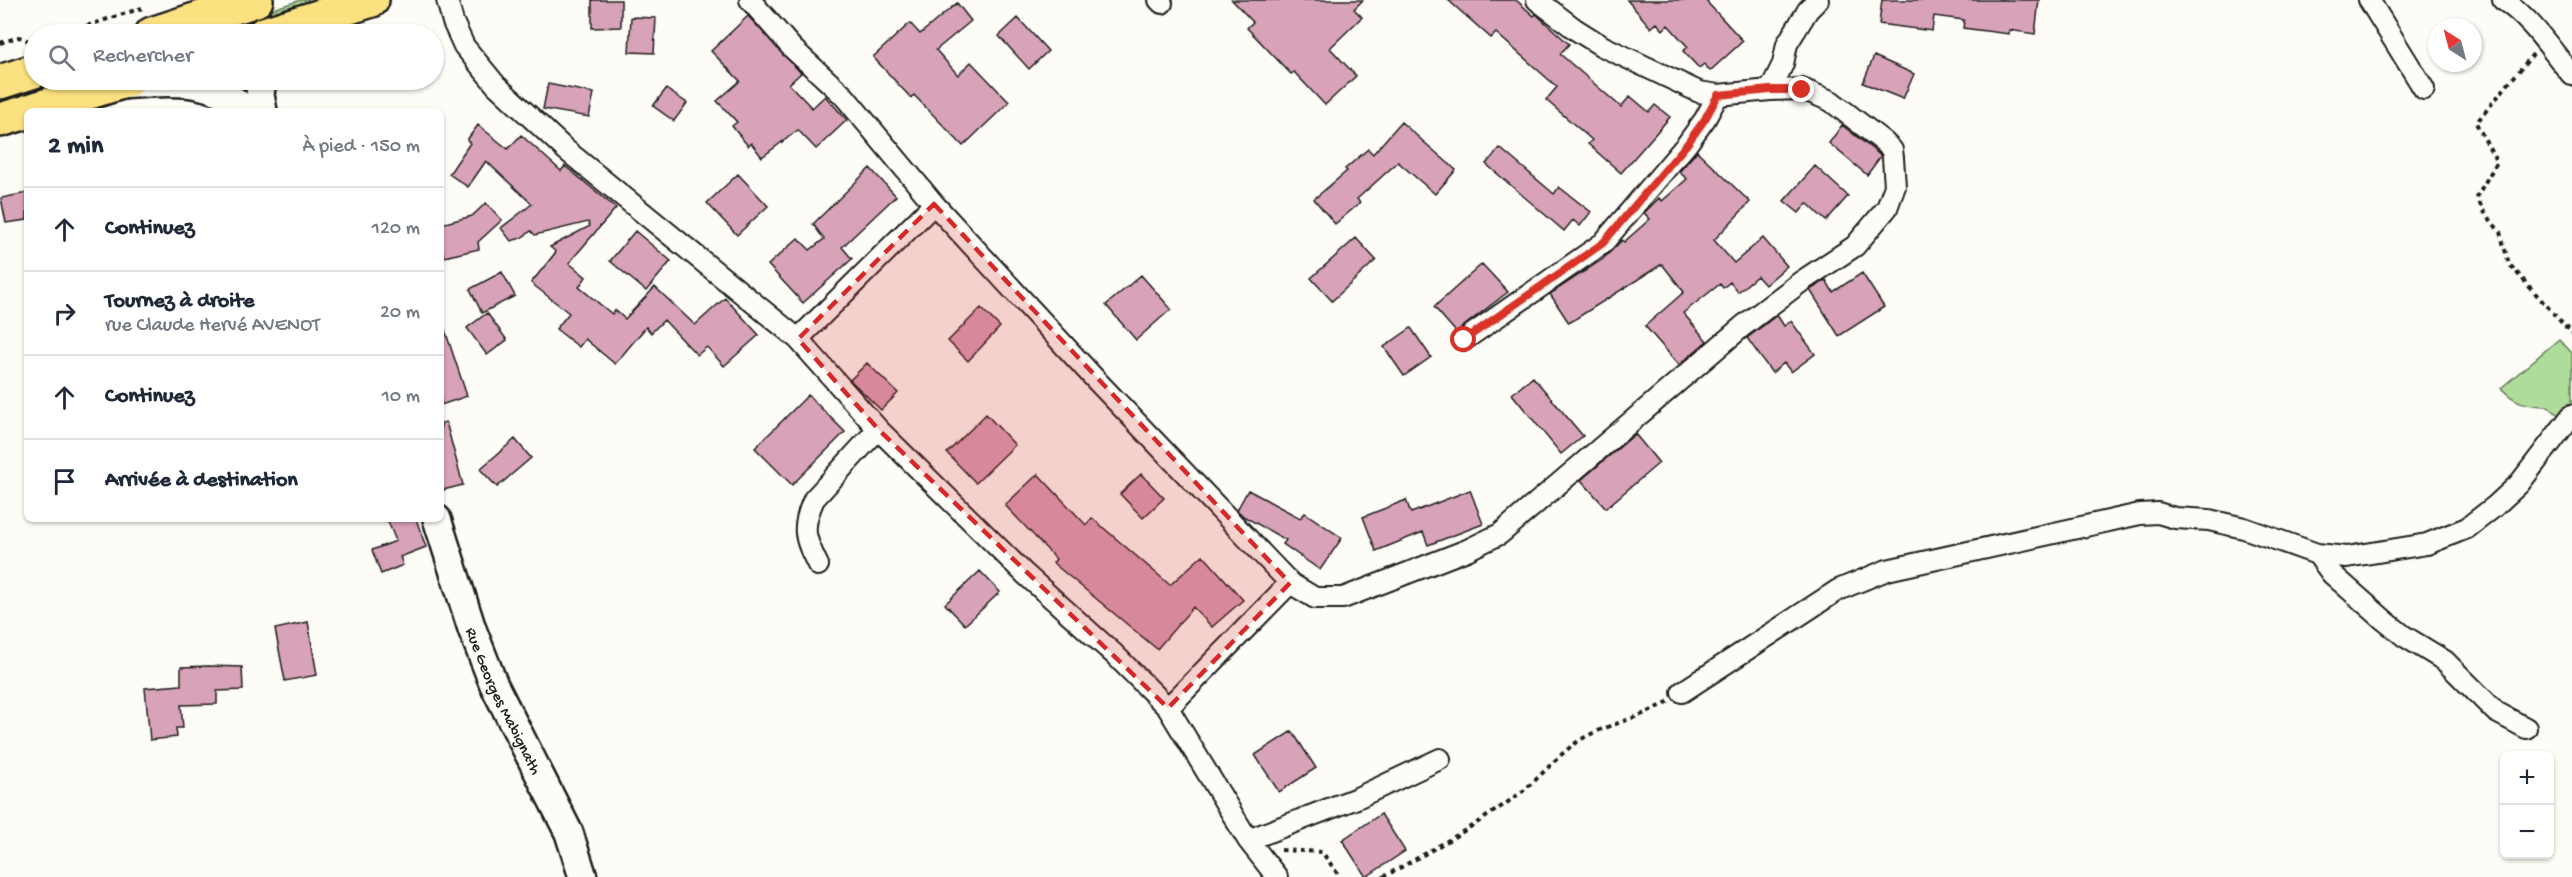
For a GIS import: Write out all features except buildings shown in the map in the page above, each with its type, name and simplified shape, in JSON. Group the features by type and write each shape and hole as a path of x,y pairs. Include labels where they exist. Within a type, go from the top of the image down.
{"highway":[{"path":"149,21 256,0"},
{"path":"311,24 372,0"},
{"path":"0,82 24,74"},
{"path":"38,108 96,90"},
{"path":"0,120 24,112"}],"main road":[{"path":"211,90 227,95 242,108"},
{"path":"261,90 262,108"},
{"name":"Rue Georges Mabignath","path":"438,522 479,648 520,740 569,833 583,877"}],"street":[{"path":"447,0 464,46 496,85 566,150 798,339 878,429 1025,574 1114,654 1168,708 1248,840 1277,877"},
{"path":"750,0 792,48 844,96 934,204 1096,380 1290,583 1315,598 1343,598 1484,543 1500,534 1770,304 1855,246 1887,208 1895,186 1892,150 1831,101 1802,90 1770,90 1718,95 1699,92 1602,46 1537,0"},
{"path":"1770,90 1783,64 1786,44 1808,10 1818,0"},
{"path":"2369,0 2424,89"},
{"path":"2503,0 2524,17 2572,75"},
{"path":"1464,340 1603,243 1687,144 1705,119 1718,95"},
{"path":"798,339 934,204"},
{"path":"1682,692 1838,590 1887,570 2140,514 2158,513 2175,518 2209,520 2244,528 2317,555 2347,557 2427,543 2467,528 2519,484 2572,415"},
{"path":"818,565 807,543 804,529 814,499 878,429"},
{"path":"2317,555 2332,574 2384,620 2404,636 2445,661 2496,712 2526,728"},
{"path":"1168,708 1290,583"},
{"path":"1248,840 1357,798 1440,759"}],"path":[{"path":"129,24 149,21"},
{"path":"0,43 18,37 24,39"},
{"path":"2543,42 2476,123 2497,162 2477,196 2482,209 2500,232 2510,264 2572,334"},
{"path":"1383,877 1442,844 1523,790 1562,754 1588,735 1655,710 1682,692"},
{"path":"1248,840 1286,851 1322,852 1340,877"}],"highlighted area":[{"path":"934,204 1290,583 1168,708 878,429 798,339"}],"green space":[{"path":"301,0 335,0 260,24 225,24"},
{"path":"24,89 56,90 0,107 0,96"},
{"path":"2559,339 2572,353 2572,407 2563,419 2548,406 2522,403 2501,388"}],"route":[{"path":"1464,340 1603,243 1687,144 1705,119 1718,95 1770,90 1802,90"}]}
